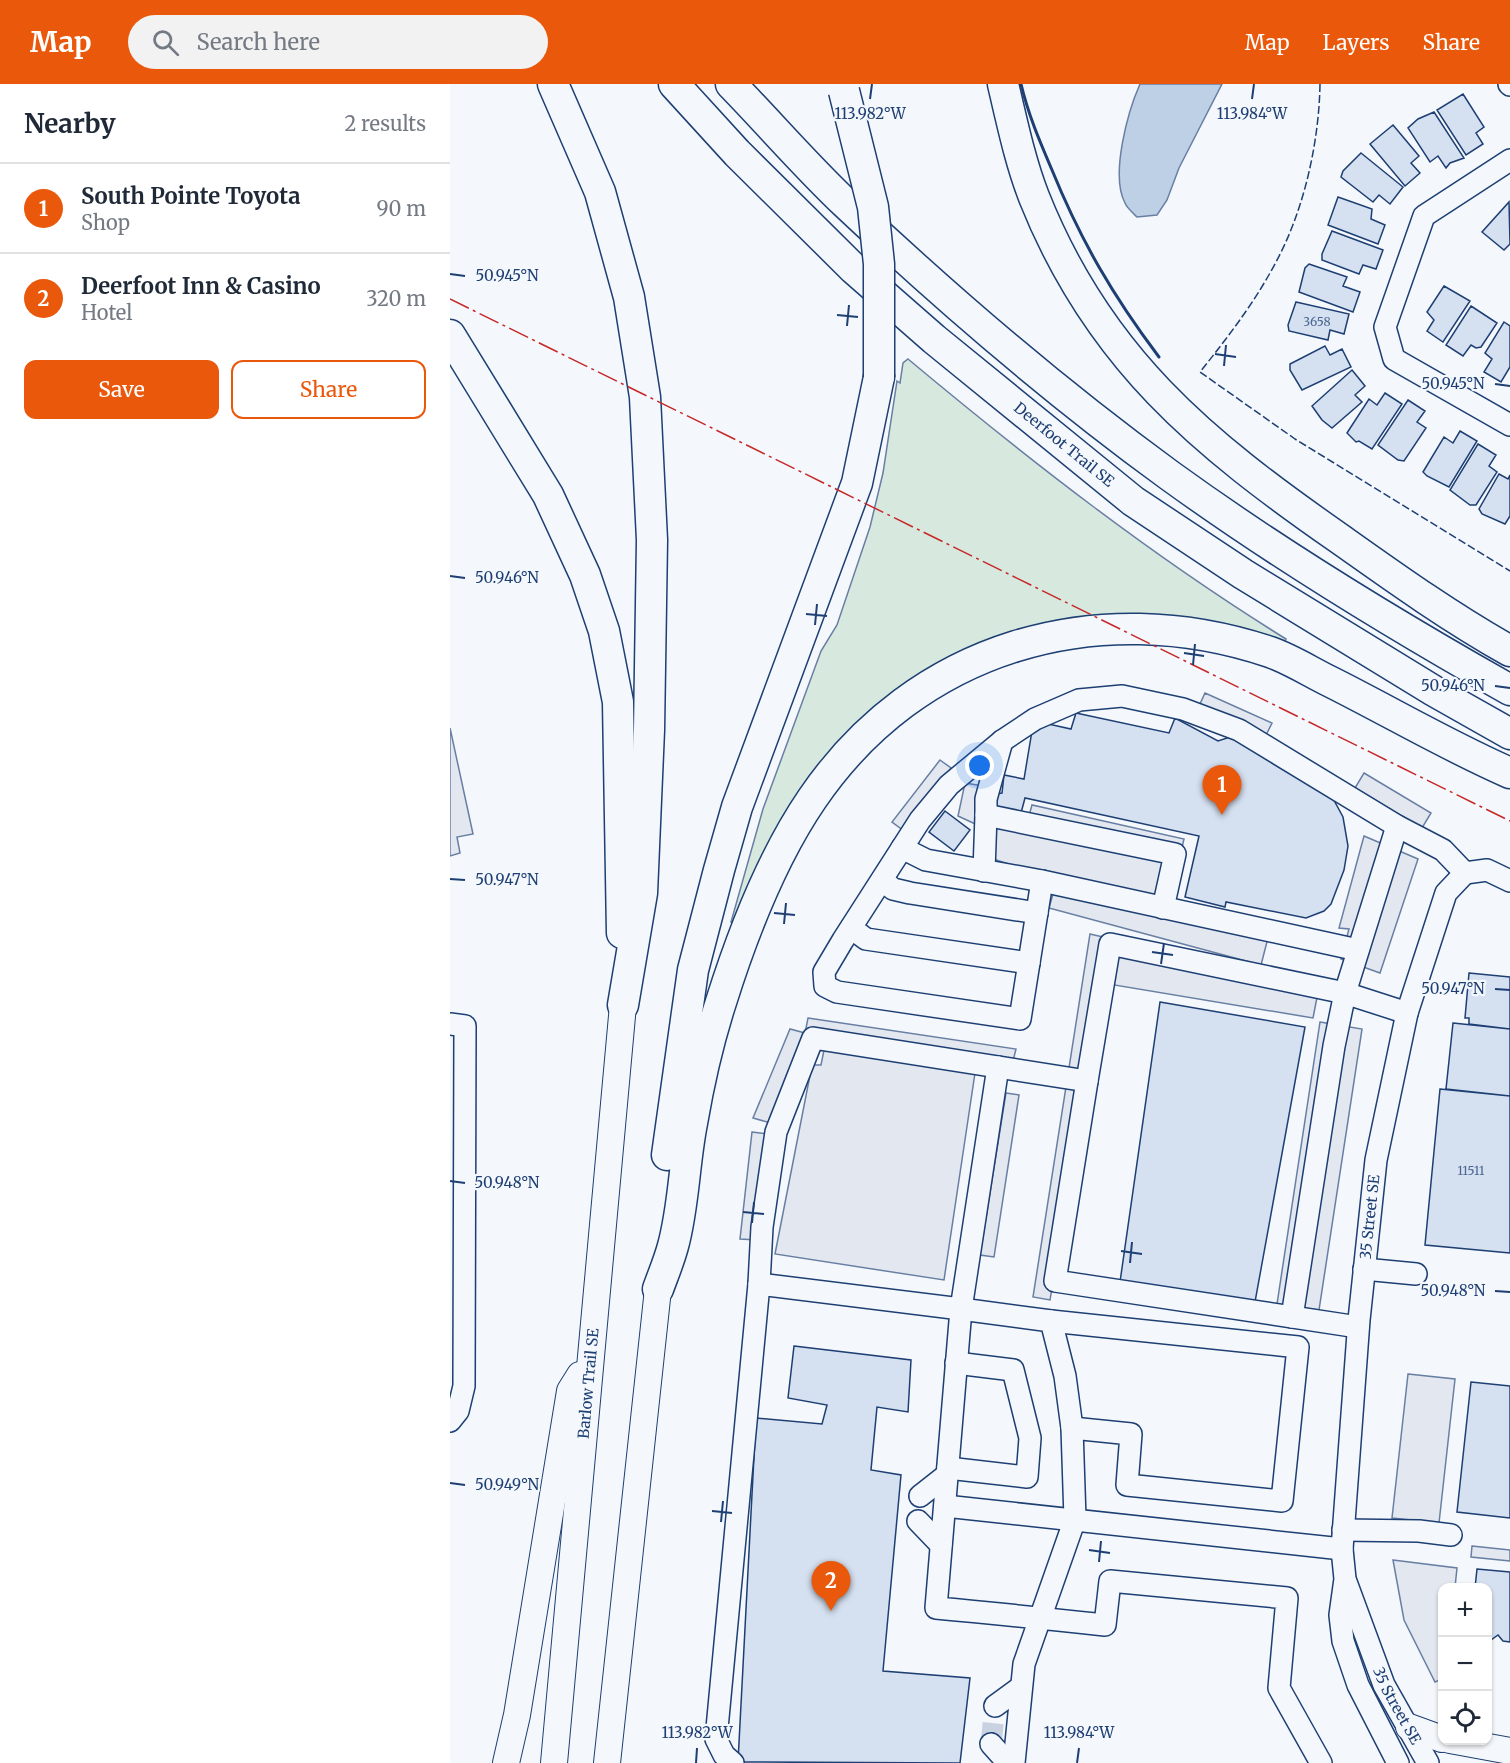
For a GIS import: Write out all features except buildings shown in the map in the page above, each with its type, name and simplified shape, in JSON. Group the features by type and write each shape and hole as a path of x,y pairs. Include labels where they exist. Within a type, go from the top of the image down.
{"highway":[{"path":"553,84 600,192 629,297 645,397 652,540 649,730 642,893 623,1005"},
{"name":"Deerfoot Trail SE","path":"674,84 737,153 855,269 934,339 1133,501 1243,574 1434,691 1510,734"},
{"path":"731,84 843,201 961,308 1097,420 1169,475 1273,547 1376,613 1510,690"},
{"path":"1003,84 1034,197 1092,309 1142,377 1217,448 1268,488 1432,603 1510,651"},
{"path":"658,1289 657,1248 671,1122 693,970 737,807 857,483 879,377 879,264 873,207 842,87"},
{"path":"450,335 548,495 585,576 604,631 618,702 623,1005"},
{"path":"658,1289 674,1245 691,1125 705,1055 726,988 767,883 791,831 814,796 845,757 899,706 927,685 988,653 1061,634 1132,628 1197,634 1274,654 1510,773"}],"main road":[{"name":"Barlow Trail SE","path":"554,1763 576,1545 589,1359 623,1005"},
{"path":"608,1763 658,1289"},
{"path":"506,1763 523,1681 570,1391 589,1359"},
{"path":"1409,1727 1438,1737"},
{"path":"1477,1745 1510,1751"},
{"path":"1500,1763 1510,1760"}],"street":[{"path":"1510,160 1424,216 1385,327 1394,359 1510,426"},
{"path":"1042,881 1020,1019 837,992 825,986 824,972 850,928 902,848 949,785 1002,741 1035,719 1079,700 1122,696 1184,709 1239,730 1397,826 1443,850 1465,873 1486,870 1510,881"},
{"path":"984,871 986,799 1002,741"},
{"path":"986,815 1175,854 1163,908"},
{"path":"1292,1317 1334,1046 1345,993 1397,826"},
{"path":"902,848 926,860 1042,881 1358,950"},
{"name":"35 Street SE","path":"1398,1763 1358,1685 1342,1641 1340,1615 1345,1579 1343,1540 1358,1327 1376,1160 1407,1013 1446,893 1465,873"},
{"path":"882,880 893,889 910,893 1037,913"},
{"path":"850,928 866,939 1029,963"},
{"path":"1358,1327 1055,1281 1110,944 1345,993 1407,1013"},
{"path":"450,1024 465,1026 457,1210 464,1386 458,1411 450,1421"},
{"path":"733,1763 724,1755 716,1739 759,1284 762,1227 776,1131 813,1038 1087,1081"},
{"path":"998,1067 961,1309 936,1608 1105,1625 1110,1581 1287,1598 1279,1688 1321,1763"},
{"path":"1364,1269 1416,1274"},
{"path":"759,1284 1051,1321 1298,1347 1282,1501 1127,1485 1131,1434 1072,1428"},
{"path":"1014,1763 1024,1664 1075,1519 1072,1428 1065,1376 1051,1321"},
{"path":"920,1496 948,1471 1028,1478 1030,1438 1013,1370 956,1363"},
{"path":"945,1506 1075,1519 1343,1540 1419,1531 1451,1535"},
{"path":"918,1521 941,1545"},
{"name":"35 Street SE","path":"1345,1579 1384,1685 1428,1763"},
{"path":"995,1706 1022,1688"},
{"path":"991,1744 1008,1763"}],"shaded area":[{"path":"908,359 999,434 1139,541 1286,639 1283,646 1147,616 909,688 739,925 731,922 763,809 821,651 837,625 870,527 883,473 897,381 900,383 903,363"},
{"path":"1205,693 1272,723 1266,735 1200,704"},
{"path":"450,728 473,834 457,837 460,853 450,856"},
{"path":"940,760 951,768 904,831 892,822"},
{"path":"1364,773 1431,813 1422,828 1355,788"},
{"path":"965,783 989,787 1027,823 1032,805 1184,839 1168,905 1270,930 1261,965 1049,908 1057,880 975,853 984,828 958,816"},
{"path":"1364,836 1418,859 1380,973 1341,959 1349,929 1339,928"},
{"path":"1090,934 1319,987 1313,1018 1103,983 1050,1300 1033,1297"},
{"path":"808,1018 1016,1049 1011,1069 810,1038 774,1124 753,1118 790,1029 805,1033"},
{"path":"1320,1022 1362,1029 1319,1310 1277,1304"},
{"path":"824,1050 975,1073 944,1280 775,1254 812,1065 821,1065"},
{"path":"1006,1093 1019,1095 994,1257 980,1255"},
{"path":"752,1132 769,1134 757,1240 740,1239"},
{"path":"1408,1374 1455,1379 1439,1523 1392,1518"},
{"path":"1472,1546 1510,1550 1510,1561 1471,1557"},
{"path":"1393,1560 1457,1568 1455,1583 1438,1583 1438,1681 1435,1682 1404,1620"}],"water":[{"path":"1140,84 1222,84 1179,168 1167,200 1157,215 1137,217 1125,203 1119,176 1122,143 1130,110"}],"tunnel":[{"path":"991,1744 995,1706"}],"fence":[{"path":"1320,84 1313,153 1295,221 1268,277 1231,332 1200,372 1295,439 1510,571"}],"wall":[{"path":"1021,84 1039,138 1074,221 1113,290 1159,357"}],"power":[{"path":"450,299 1510,821"}],"place":[{"name":"South Pointe Toyota","path":"1222,815"},
{"name":"Deerfoot Inn & Casino","path":"831,1611"}]}
